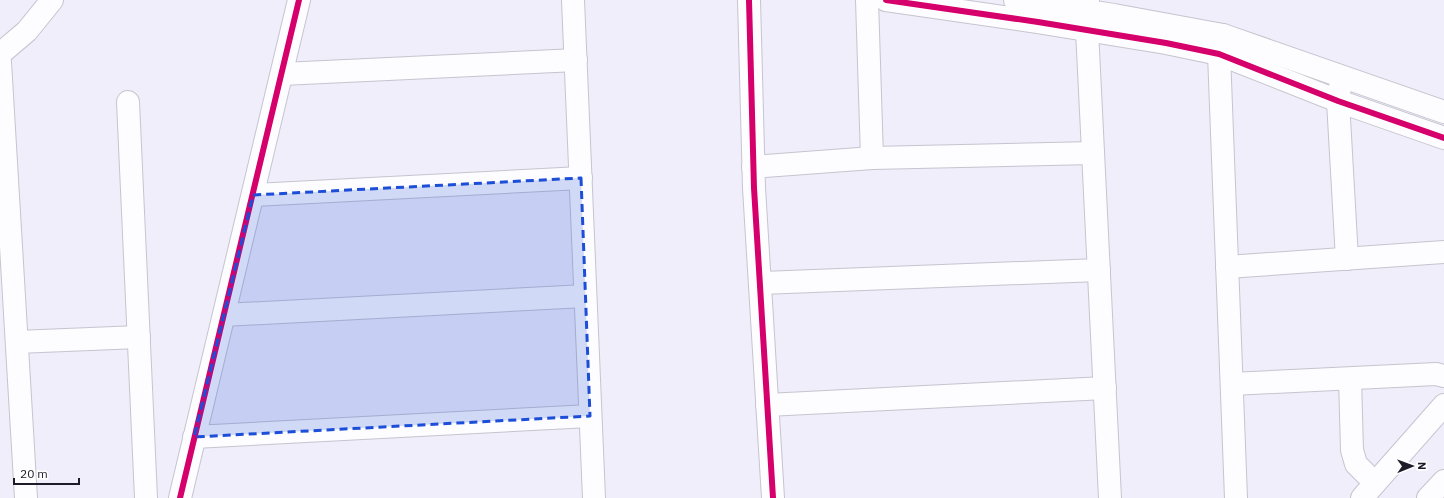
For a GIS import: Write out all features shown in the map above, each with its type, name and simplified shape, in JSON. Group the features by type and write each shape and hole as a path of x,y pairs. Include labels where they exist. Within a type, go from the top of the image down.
{"street":[{"path":"0,54 27,31 52,0"},
{"path":"180,498 300,0"},
{"path":"573,0 594,498"},
{"path":"749,0 753,167 773,498"},
{"path":"867,0 872,158"},
{"path":"886,0 1088,14"},
{"path":"1015,0 1088,14 1221,44 1341,76 1444,112"},
{"path":"1088,14 1093,153 1110,498"},
{"path":"1221,44 1338,101 1444,138"},
{"path":"1221,44 1227,267 1236,498"},
{"path":"282,74 576,60"},
{"path":"0,62 4,176 17,342 26,498"},
{"path":"1341,76 1338,101 1347,259"},
{"path":"128,102 146,498"},
{"path":"753,167 872,158 1093,153"},
{"path":"253,195 581,178"},
{"path":"1227,267 1444,252"},
{"path":"760,283 1099,270"},
{"path":"224,314 585,296"},
{"path":"17,342 139,338"},
{"path":"1232,384 1436,374 1444,376"},
{"path":"1350,379 1352,450 1356,464 1369,491 1444,405"},
{"path":"767,405 1105,388"},
{"path":"194,438 590,416"},
{"path":"1428,498 1444,481"}],"highlighted area":[{"path":"581,178 590,416 194,437 253,195"}],"cycle path":[{"path":"180,498 299,0"},
{"path":"749,0 754,188 773,498"},
{"path":"886,0 1038,22 1166,43 1219,54 1338,101 1444,138"}]}
